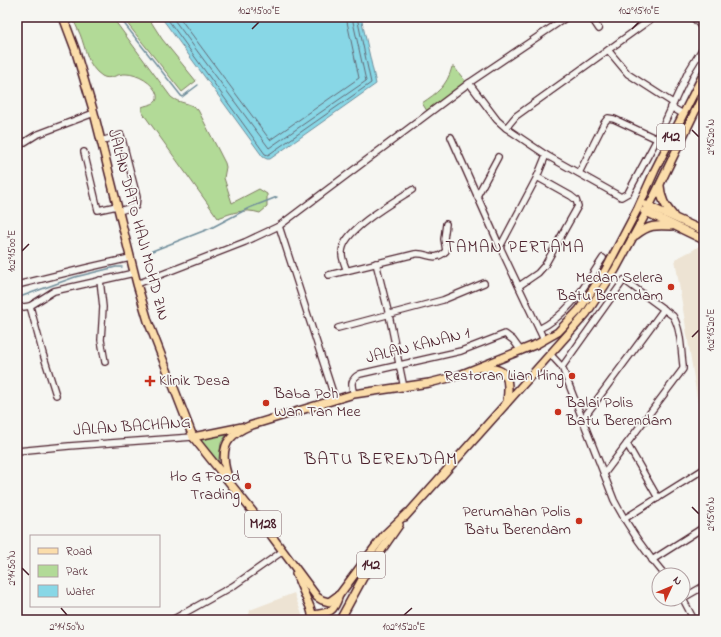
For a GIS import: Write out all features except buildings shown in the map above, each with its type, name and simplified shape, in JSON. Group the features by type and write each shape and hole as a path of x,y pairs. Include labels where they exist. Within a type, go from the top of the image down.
{"main road":[{"name":"JALAN DATO HAJI MOHD ZIN","path":"63,17 75,49 94,113 130,258 148,321 193,437"},
{"name":"142","path":"249,426 354,394 404,388 450,378 480,368 544,340 558,332 570,320 594,289 605,271 704,73"},
{"name":"142","path":"340,620 356,589 408,513 551,355 586,314 611,277 633,238 704,94"},
{"path":"659,184 662,201 676,222 704,240"},
{"path":"639,205 676,222 704,231"},
{"path":"633,238 650,226 676,222"},
{"path":"480,368 499,370 506,376 509,384 507,402"},
{"path":"235,490 225,468 225,452 230,439 236,433 249,426"},
{"name":"JALAN BACHANG","path":"193,437 249,426"},
{"name":"M128","path":"193,437 289,559 301,584 313,618"},
{"path":"313,618 331,612 335,607 340,594 384,535 408,513"},
{"path":"289,559 317,597 329,602 340,594"}],"street":[{"path":"137,284 245,242 279,226 469,83 567,17"},
{"path":"591,17 599,29"},
{"path":"506,128 516,116 654,17"},
{"path":"693,17 704,30"},
{"path":"469,83 497,120 506,128 546,155 621,196 624,196 628,193 657,139 688,72 704,46"},
{"path":"608,50 628,74 683,114"},
{"path":"17,147 36,136 94,113"},
{"path":"579,173 604,123 608,118 614,119 657,139"},
{"path":"84,152 98,210 136,206 137,197 121,135 101,141"},
{"path":"451,137 544,340"},
{"path":"500,246 537,177 546,155"},
{"path":"477,196 498,157"},
{"path":"519,286 538,273 545,265 578,206 576,200 571,196 537,177"},
{"path":"347,271 342,253 346,240 360,226 380,210 412,190"},
{"path":"329,275 420,253 431,257 445,253 444,239 446,224"},
{"path":"279,226 335,399"},
{"path":"17,285 130,258"},
{"path":"539,329 549,324 572,305 603,258"},
{"path":"376,263 389,315 404,388"},
{"path":"17,308 30,306 54,291 134,273"},
{"path":"100,280 103,307 101,340 105,362"},
{"path":"562,367 624,280 673,316 676,322 683,365 682,369 604,474"},
{"path":"338,328 443,300 484,283"},
{"path":"30,306 56,395"},
{"path":"582,420 664,309"},
{"name":"JALAN KANAN 1","path":"354,394 352,382 356,375 461,351 506,334 521,350"},
{"path":"551,355 562,367 614,500 637,540 658,567"},
{"name":"JALAN BACHANG","path":"17,451 193,437"},
{"path":"627,444 658,498"},
{"path":"624,519 704,469"},
{"path":"652,560 704,527"},
{"path":"172,620 233,586 283,550"},
{"path":"691,594 704,586"},
{"path":"687,607 694,620"}],"shaded area":[{"path":"702,244 704,245 704,420 700,416 675,259"},
{"path":"294,593 304,620 248,620 250,610"}],"green space":[{"path":"72,17 112,17 171,97 195,107 198,110 225,163 226,167 224,178 232,203 259,189 267,194 267,207 260,213 243,211 218,218 142,112 142,107 156,101 157,95 155,91 149,83 140,77 130,74 123,74 108,78 97,72 90,62"},
{"path":"122,17 148,17 162,39 196,81 182,92"},
{"path":"452,67 454,67 466,82 427,111 422,103 441,88 450,74"},
{"path":"227,434 221,443 218,465 199,440"}],"water":[{"path":"161,17 361,17 376,84 270,159 267,159 263,157"}],"waterway":[{"path":"119,17 182,97 198,85"},
{"path":"147,253 211,228 249,208 277,197"},
{"path":"17,298 75,277 116,267 122,267"}],"place":[{"name":"Medan Selera Batu Berendam","path":"671,287"},
{"name":"Restoran Lian Hing","path":"572,376"},
{"name":"Klinik Desa","path":"150,381"},
{"name":"Baba Poh Wan Tan Mee","path":"266,403"},
{"name":"Balai Polis Batu Berendam","path":"558,412"},
{"name":"Ho G Food Trading","path":"248,486"},
{"name":"Perumahan Polis Batu Berendam","path":"579,521"}],"district":[{"name":"TAMAN PERTAMA","path":"515,247"},
{"name":"BATU BERENDAM","path":"381,460"}]}
